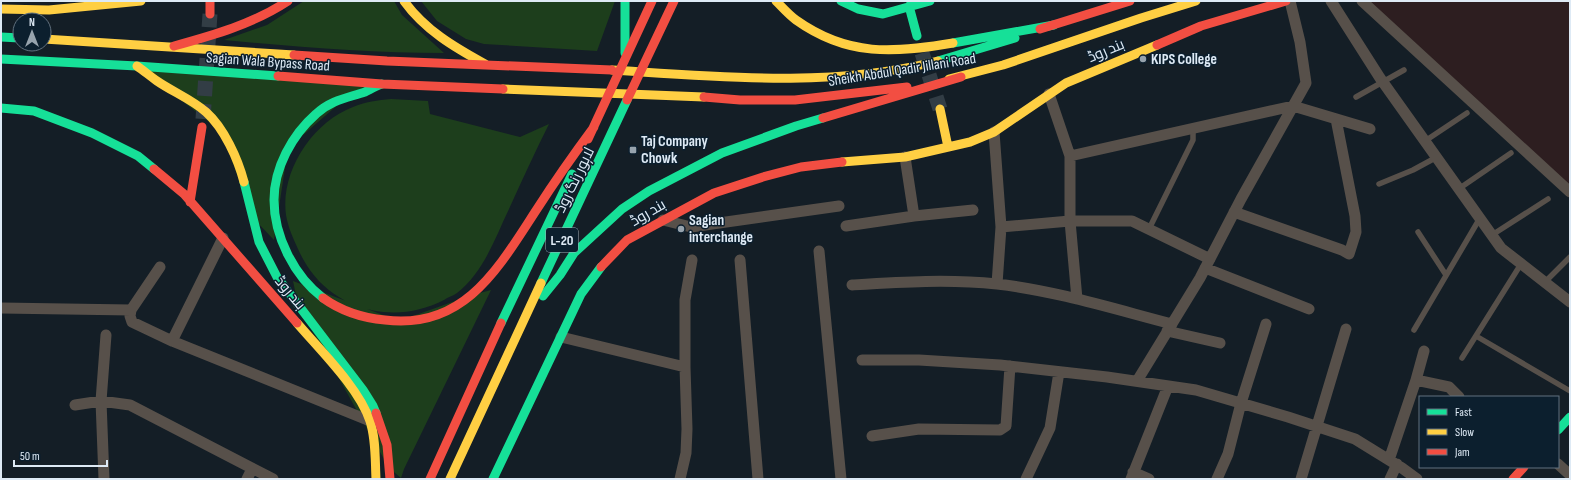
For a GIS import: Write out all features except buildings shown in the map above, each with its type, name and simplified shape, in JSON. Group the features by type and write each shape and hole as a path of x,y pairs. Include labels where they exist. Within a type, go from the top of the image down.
{"main road":[{"path":"1,9 37,5 49,10 141,1"},
{"path":"210,1 210,14"},
{"path":"174,46 232,29 273,11 288,1"},
{"path":"404,1 424,25 438,36 485,64"},
{"path":"625,1 625,58"},
{"name":"لاہور رنگ روڈ","path":"430,479 511,301 652,1"},
{"name":"لاہور رنگ روڈ","path":"450,479 523,320 674,1"},
{"path":"776,1 795,20 822,36 852,47 880,51 906,50 1054,25"},
{"path":"841,1 858,9 883,14 930,1"},
{"name":"Sheikh Abdul Qadir Jillani Road","path":"564,67 760,78 810,78 882,72 918,66 969,53 1130,1"},
{"name":"Sheikh Abdul Qadir Jillani Road","path":"533,90 673,95 740,100 795,100 860,93 961,77 1003,65 1196,1"},
{"name":"بند روڈ","path":"493,479 581,294 600,268 627,240 714,193 763,177 801,167 848,160 905,157 970,142 994,132 1066,83 1201,26 1286,1"},
{"path":"909,6 917,36"},
{"path":"1,37 12,38"},
{"name":"Sagian Wala Bypass Road","path":"52,39 174,46 390,61 564,67"},
{"name":"Sagian Wala Bypass Road","path":"1,59 137,66 382,84 533,90"},
{"path":"137,66 206,113 221,131 232,148 241,170 259,242 277,278 364,390 373,406 387,445 390,479"},
{"path":"523,320 560,275 574,253 622,209 649,191 722,153 749,143 796,126 961,77"},
{"path":"382,84 328,104 305,123 288,148 278,176 274,199 278,226 286,249 297,270 311,288 329,303 347,312 370,318 399,321 426,320 450,311 475,291 490,277 504,258 555,181 594,127"},
{"name":"بند روڈ","path":"1,108 34,111 92,132 138,156 184,194 276,297 354,390 370,421 375,448 376,479"},
{"path":"940,109 948,146"},
{"path":"190,202 202,127"},
{"path":"1559,429 1570,417"},
{"path":"1513,479 1523,468"}],"street":[{"path":"1137,381 1207,264 1234,212 1306,83 1300,42 1290,1"},
{"path":"1331,1 1383,82 1460,188 1501,248 1570,302"},
{"path":"1362,1 1570,192"},
{"path":"1049,94 1070,156 1070,221 1077,299"},
{"path":"1070,156 1293,106 1370,129"},
{"path":"1234,212 1342,250 1349,254 1356,232 1355,216 1336,119"},
{"path":"994,132 1001,227 997,284"},
{"path":"905,157 914,216"},
{"path":"663,220 691,227 839,206"},
{"path":"846,226 914,216 973,210"},
{"path":"1001,227 1070,221 1132,221 1149,229 1207,264 1309,309"},
{"path":"172,341 223,238"},
{"path":"819,251 841,479"},
{"path":"680,479 686,453 687,430 684,368 685,300 692,260"},
{"path":"740,260 758,479"},
{"path":"160,267 131,310 130,316 132,322 172,341 370,421"},
{"path":"852,285 919,280 997,284 1077,299 1220,343"},
{"path":"1,308 131,310"},
{"path":"1217,479 1228,454 1241,403 1266,324"},
{"path":"1301,479 1346,329"},
{"path":"104,479 101,401 106,335"},
{"path":"561,337 684,368"},
{"path":"1390,479 1393,462 1424,351"},
{"path":"862,360 919,360 1010,366 1137,381 1196,390 1355,439 1393,462 1417,479"},
{"path":"872,436 919,430 1004,429 1006,426 1010,366"},
{"path":"1026,479 1050,428 1059,372"},
{"path":"1416,380 1449,388 1458,396"},
{"path":"1149,479 1132,475 1168,386"},
{"path":"75,405 101,401 130,405 273,479"},
{"path":"1559,465 1570,475"},
{"path":"247,479 252,469"}],"lane":[{"path":"1356,97 1404,70"},
{"path":"1425,140 1467,112"},
{"path":"1149,229 1193,140 1193,128"},
{"path":"1460,188 1512,153"},
{"path":"1379,184 1413,170 1437,157"},
{"path":"1492,236 1548,199"},
{"path":"1414,330 1480,217"},
{"path":"1418,232 1446,275"},
{"path":"1545,282 1570,257"},
{"path":"1462,358 1521,264"},
{"path":"1476,336 1570,391"}],"shaded area":[{"path":"1362,1 1570,1 1570,192"}],"green space":[{"path":"304,1 394,1 402,15 444,53 334,49 224,40 267,25"},
{"path":"421,1 615,1 597,51 484,44 466,39 437,21"},
{"path":"138,67 382,84 348,96 288,148 274,240 253,218 221,131"},
{"path":"391,99 428,101 430,114 520,137 549,124 494,243 475,275 457,293 422,309 407,312 383,312 369,309 355,305 332,292 312,273 305,262 293,237 286,215 288,182 294,165 302,150 313,136 338,114 362,104"},
{"path":"293,281 399,321 469,296 491,290 401,478 389,468 298,305"}],"tunnel":[{"path":"203,119 210,14"},
{"path":"922,53 940,109"}],"traffic: fast":[{"path":"625,1 625,53"},
{"path":"841,1 858,9 883,14 930,1"},
{"path":"909,6 917,36"},
{"path":"953,43 1054,25"},
{"path":"1,37 12,38"},
{"path":"938,61 1015,38"},
{"path":"1,59 137,66 278,76"},
{"path":"323,298 303,278 295,267 282,241 275,214 274,200 277,176 292,142 307,122 316,114 333,102 365,92 382,84"},
{"path":"541,283 627,100"},
{"path":"1,108 34,111 92,133 138,156 154,169"},
{"path":"543,296 560,275 574,253 622,209 649,191 722,153 796,126 823,118"},
{"path":"501,323 572,174"},
{"path":"244,182 259,242 277,277 363,390 376,413"},
{"path":"493,479 581,294 601,267"},
{"path":"1559,429 1570,417"}],"traffic: slow":[{"path":"1,9 49,10 141,1"},
{"path":"404,1 421,21 441,37 485,64"},
{"path":"776,1 793,18 815,32 834,41 853,46 891,50 911,49 953,43"},
{"path":"949,79 1003,65 1196,1"},
{"path":"52,40 294,55"},
{"path":"842,162 905,157 970,142 994,132 1066,83 1157,45"},
{"path":"612,70 735,77 817,78 858,75 938,61"},
{"path":"137,66 163,85 194,103 213,119 230,144 244,182"},
{"path":"503,89 704,97"},
{"path":"940,109 948,147"},
{"path":"450,479 541,283"},
{"path":"297,323 338,370 365,408 373,435 376,479"}],"traffic: jam":[{"path":"210,1 210,14"},
{"path":"174,46 233,28 261,16 288,1"},
{"path":"588,139 652,1"},
{"path":"627,100 674,1"},
{"path":"1040,29 1130,1"},
{"path":"1157,45 1201,26 1286,1"},
{"path":"294,55 387,61 612,70"},
{"path":"278,76 382,84 503,89"},
{"path":"823,118 961,77"},
{"path":"704,97 740,100 795,100 907,87"},
{"path":"190,202 202,127"},
{"path":"323,298 337,307 352,313 369,318 385,320 413,320 437,315 458,305 477,290 493,272 594,127"},
{"path":"601,267 627,240 714,193 763,177 801,167 842,162"},
{"path":"154,169 184,194 297,323"},
{"path":"430,479 501,323"},
{"path":"376,413 387,445 390,479"},
{"path":"1513,479 1523,468"}],"place":[{"name":"KIPS College","path":"1143,59"},
{"name":"Taj Company Chowk","path":"633,150"},
{"name":"Sagian interchange","path":"681,229"}]}
